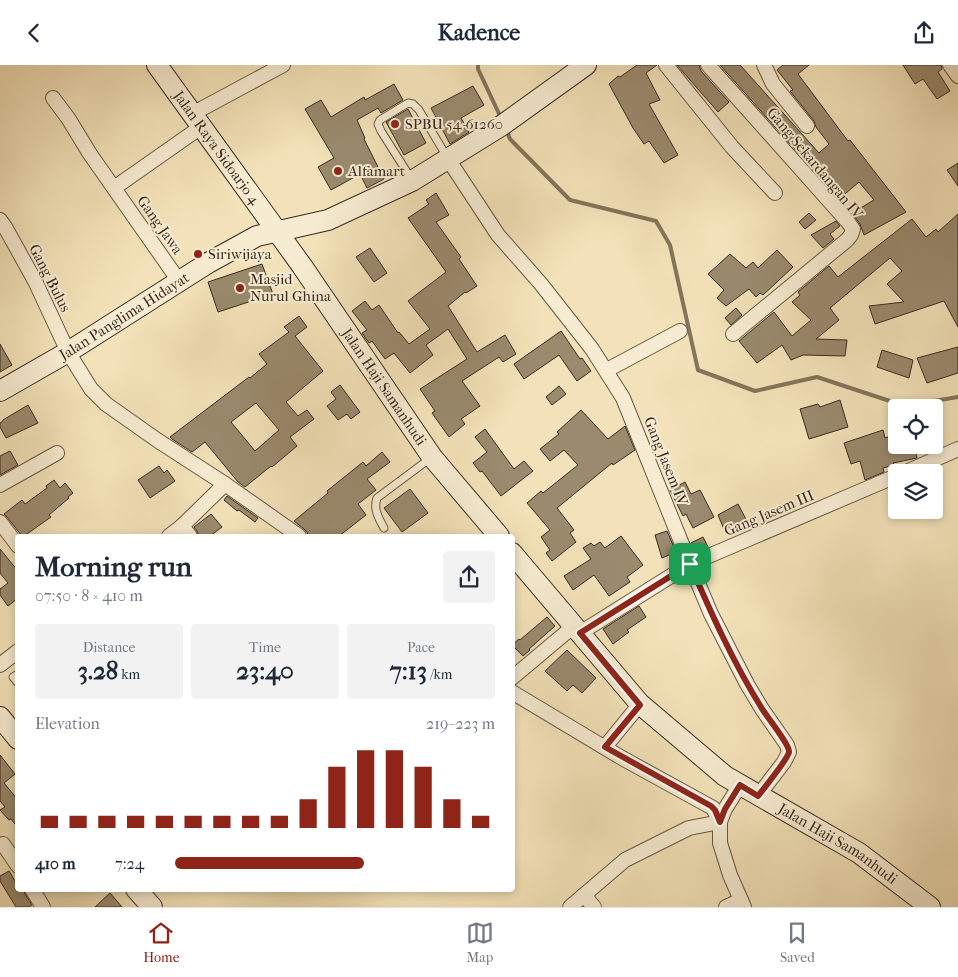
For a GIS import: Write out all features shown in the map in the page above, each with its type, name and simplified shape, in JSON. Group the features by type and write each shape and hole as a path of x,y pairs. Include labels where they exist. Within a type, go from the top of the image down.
{"street":[{"name":"Jalan Raya Sidoarjo 4","path":"157,65 277,232"},
{"path":"114,189 196,121 283,65"},
{"name":"Jalan Panglima Hidayat","path":"0,391 68,352 208,263 257,237 328,220 412,181 501,127 586,65"},
{"path":"666,65 732,147 775,193"},
{"name":"Gang Sekardangan IV","path":"708,65 853,229 847,240 733,334"},
{"path":"764,65 773,85 807,126"},
{"path":"950,65 958,76"},
{"name":"Gang Jawa","path":"53,98 179,281"},
{"name":"Gang Jasem IV","path":"448,159 498,235 542,284 592,349 623,397 711,614 747,684 787,745 789,752 784,762 758,796"},
{"name":"Gang Bulus","path":"0,220 35,281 68,352 91,389 106,404 296,534"},
{"name":"Jalan Haji Samanhudi","path":"277,232 432,457 497,534"},
{"path":"606,370 680,331"},
{"path":"926,464 957,451"},
{"path":"0,485 57,453"},
{"name":"Gang Jasem III","path":"515,676 578,629 690,564 888,479"},
{"path":"186,531 225,484"},
{"path":"0,522 15,542"},
{"name":"Jalan Haji Samanhudi","path":"515,556 640,705 725,776 859,853 930,907"},
{"path":"0,665 15,653"},
{"path":"515,694 711,806 715,810 720,822"},
{"path":"605,747 640,705"},
{"path":"0,717 15,735"},
{"path":"726,907 742,903 730,875 720,843 720,822 725,809 740,785"},
{"path":"570,907 626,860 689,828 720,822"},
{"path":"3,844 15,862"},
{"path":"34,892 44,907"},
{"path":"139,892 152,907"},
{"path":"584,895 594,907"}],"lane":[{"path":"412,181 381,131 378,124 380,120 408,103 413,104 419,110 448,159"},
{"path":"384,528 376,510 375,504 377,499 432,457"}],"building":[{"path":"637,65 657,65 646,73 660,100 649,104 678,155 664,163 649,141 644,144 609,84 618,76 620,77"},
{"path":"677,65 699,65 701,71 729,102 718,112"},
{"path":"720,65 740,65 819,153 829,144 816,127 814,121 790,91 793,90 777,70 783,65 809,65 798,74 848,141 850,140 906,212 864,235 860,224 852,213 874,200 859,182 839,199"},
{"path":"903,65 941,65 942,69 938,72 950,91 937,99 923,79 915,84"},
{"path":"394,84 403,100 381,113 378,108 357,120 364,139 384,179 367,188 360,174 331,190 318,167 334,158 305,109 321,100 331,117 364,97 365,100"},
{"path":"473,86 484,105 461,118 469,132 450,144 431,108"},
{"path":"408,109 426,143 404,155 386,122"},
{"path":"958,163 958,186 947,170"},
{"path":"436,193 449,215 436,222 461,257 459,259 477,286 465,292 448,306 477,352 505,335 516,354 503,362 499,357 462,381 480,406 461,419 465,424 449,437 432,413 435,411 420,389 467,359 448,329 426,345 433,355 410,373 394,353 385,359 372,341 369,343 362,333 367,330 352,311 365,301 372,310 379,305 398,333 409,344 430,329 408,301 446,272 408,218 429,204 426,200"},
{"path":"809,213 816,220 805,229 799,222"},
{"path":"958,214 958,327 944,301 875,324 869,306 904,302 887,284 902,271 890,258 830,308 839,320 816,339 847,340 845,356 803,355 791,360 782,345 757,363 739,341 774,312 792,336 811,320 792,302 800,295 798,292 829,266 838,277 912,219 926,237 936,229 938,232"},
{"path":"836,221 840,226 830,234 834,239 823,248 811,235"},
{"path":"370,248 387,273 374,282 356,257"},
{"path":"777,250 793,267 763,295 760,293 756,297 749,289 726,306 717,298 724,290 708,274 730,254 746,268 753,262 758,268"},
{"name":"Masjid Nurul Ghina","path":"262,264 273,294 218,312 208,282"},
{"path":"736,308 742,315 731,325 725,318"},
{"path":"299,316 307,327 295,336 323,371 286,402 298,416 307,410 314,419 290,437 297,446 245,487 238,482 205,442 192,452 170,437 267,364 259,354 289,332 284,327","holes":["256,403 279,430 255,451 231,422"]},
{"path":"561,331 580,359 582,358 591,371 577,381 559,355 524,379 514,364"},
{"path":"0,344 12,365 0,372"},
{"path":"958,347 958,373 927,383 917,358"},
{"path":"882,350 913,360 909,378 877,367"},
{"path":"340,385 360,412 351,419 347,414 338,420 327,406 336,399 331,392"},
{"path":"559,386 566,394 552,405 546,397"},
{"path":"840,400 848,427 809,439 800,409 818,404 820,407"},
{"path":"28,405 38,423 6,438 0,423"},
{"path":"581,410 608,439 625,426 635,450 613,465 612,463 557,508 574,530 570,533 576,542 552,561 546,553 550,550 541,537 550,530 527,503 541,491 543,493 578,465 564,450 550,461 540,449 559,434 557,432"},
{"path":"485,429 514,469 524,461 533,471 501,496 482,471 480,472 473,463 487,452 475,437"},
{"path":"883,430 885,438 888,437 888,454 916,454 917,458 888,464 888,467 883,468 884,472 865,480 860,461 851,464 844,443"},
{"path":"10,451 18,465 0,475 0,456"},
{"path":"382,452 390,462 367,479 376,490 358,504 366,515 342,534 308,534 294,521 363,462 366,466"},
{"path":"159,466 164,473 167,470 175,481 150,498 138,480"},
{"path":"54,480 60,488 65,483 73,493 49,515 51,517 27,534 20,534 4,514 22,500 25,504 47,488 46,486"},
{"path":"685,482 691,494 700,490 714,517 693,528 686,514 683,516 670,490"},
{"path":"410,489 428,513 402,532 384,508"},
{"path":"227,496 258,518 255,522 224,500"},
{"path":"738,504 749,525 726,534 718,515"},
{"path":"211,514 222,527 213,534 198,534 194,527"},
{"path":"667,531 676,552 662,558 655,535"},
{"path":"621,536 643,565 627,577 630,582 609,596 594,575 573,590 564,576 591,559 583,548 591,543 594,546 600,542 605,548"},
{"path":"703,537 708,547 694,552 691,543"},
{"path":"0,549 15,567 15,600 8,606 0,595 0,589 8,583 0,573"},
{"path":"639,606 646,617 627,630 629,632 613,644 603,629"},
{"path":"547,617 555,626 523,656 515,648 515,642"},
{"path":"567,650 596,678 582,693 573,685 567,691 545,671"},
{"path":"0,755 15,774 4,783 15,796 15,824 0,810 5,807 0,801"},
{"path":"9,871 15,881 15,892 24,892 32,905 29,907 16,907 0,881 0,876"},
{"path":"110,893 122,907 95,907"}],"waterway":[{"path":"478,65 478,69 501,118"},
{"path":"506,129 510,139 570,200 656,221 670,245 698,370 755,391 817,377 905,406 958,397"}],"place":[{"name":"SPBU 54-61260","path":"395,124"},
{"name":"Alfamart","path":"338,171"},
{"name":"Siriwijaya","path":"198,254"},
{"name":"Masjid Nurul Ghina","path":"240,288"}],"route":[{"path":"690,564 711,614 747,684 787,745 789,752 784,762 758,796 740,785 725,809 720,822 715,810 711,806 605,747 640,705 580,633 690,564"}]}
